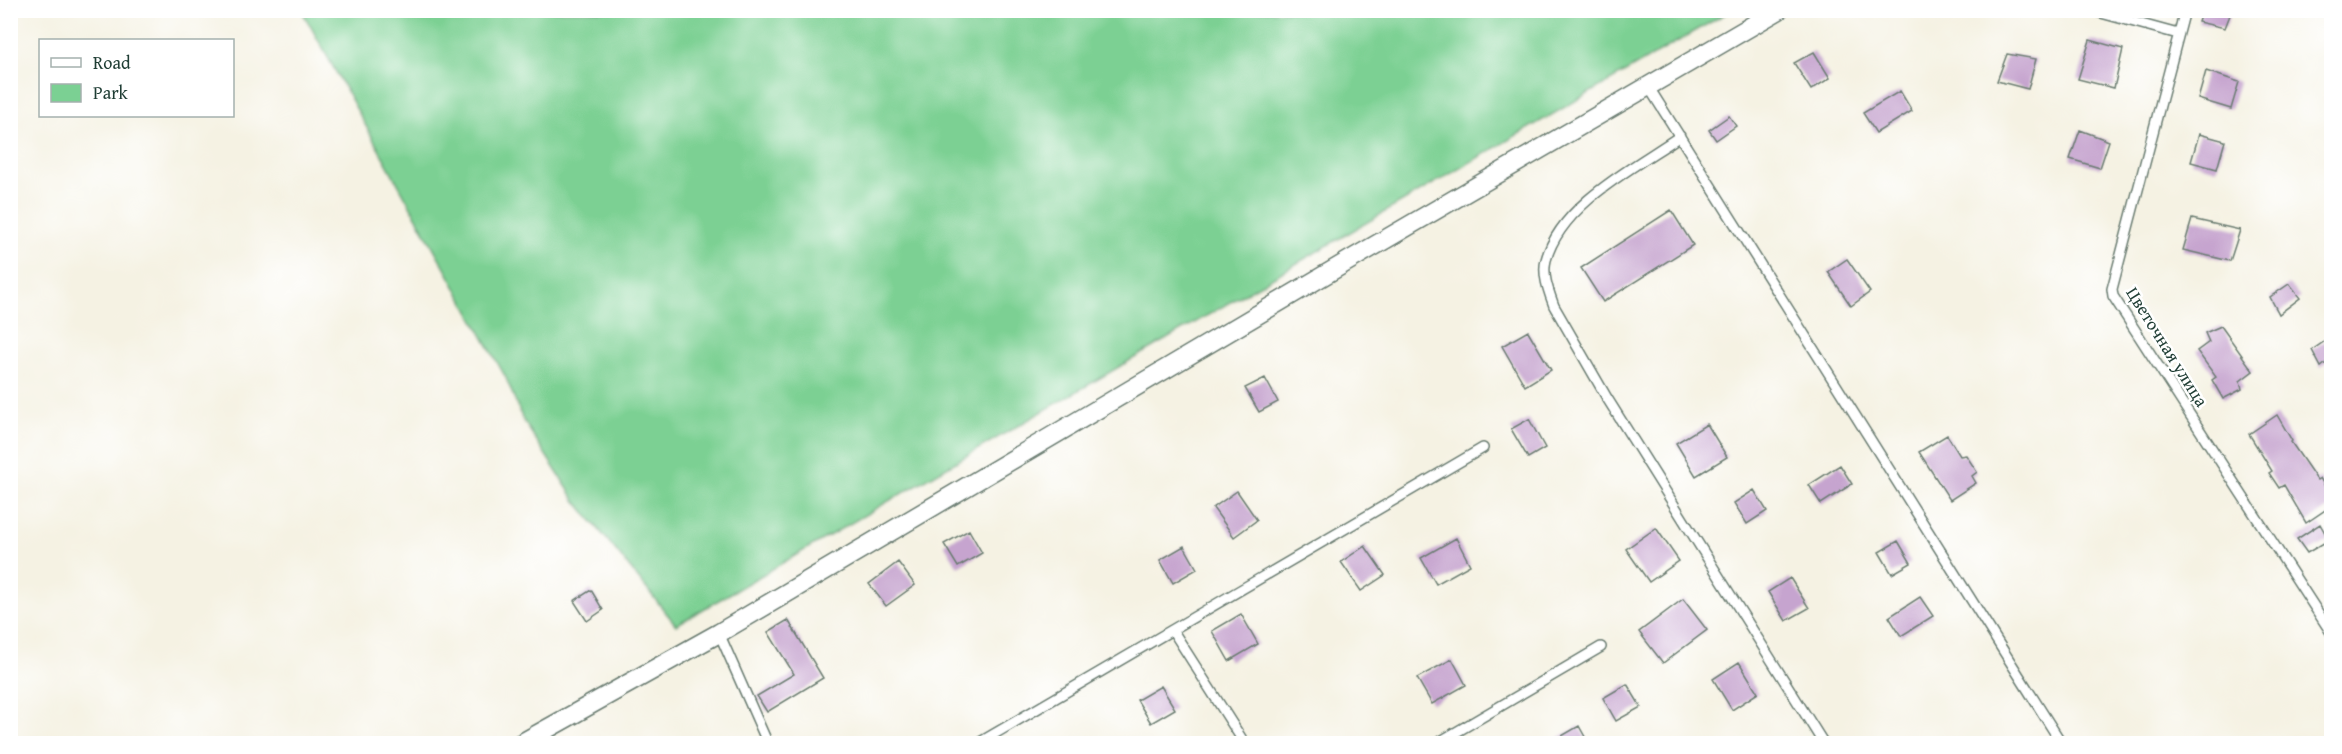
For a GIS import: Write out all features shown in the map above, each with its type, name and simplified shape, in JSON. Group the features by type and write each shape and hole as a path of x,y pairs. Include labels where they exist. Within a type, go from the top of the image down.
{"street":[{"path":"520,744 719,633 1779,10"}],"lane":[{"path":"2090,10 2178,34"},
{"name":"Цветочная улица","path":"2185,10 2112,289 2113,296 2331,631"},
{"path":"1648,86 2062,744"},
{"path":"1680,136 1594,195 1575,211 1560,231 1546,262 1549,293 1554,306 1607,398 1824,744"},
{"path":"977,744 1484,448"},
{"path":"1173,631 1245,744"},
{"path":"719,633 768,744"},
{"path":"1436,744 1601,647"}],"green space":[{"path":"302,11 1730,11 676,625 575,500 523,420 506,378"}],"building":[{"path":"2202,10 2215,10 2230,15 2225,28 2198,22"},
{"path":"2090,40 2123,49 2114,88 2078,79"},
{"path":"1814,52 1830,78 1811,90 1794,63"},
{"path":"2007,54 2036,59 2028,89 1997,81"},
{"path":"2206,71 2239,82 2231,109 2198,99"},
{"path":"1900,91 1912,111 1876,133 1863,113"},
{"path":"1729,116 1736,126 1716,140 1709,130"},
{"path":"2080,130 2109,141 2100,168 2070,159"},
{"path":"2199,134 2225,141 2217,169 2191,162"},
{"path":"1671,210 1693,245 1603,302 1581,268"},
{"path":"2192,219 2240,230 2230,261 2183,250"},
{"path":"1847,259 1870,292 1851,306 1828,272"},
{"path":"2289,284 2300,298 2279,314 2270,297"},
{"path":"2221,326 2253,371 2240,381 2242,389 2223,399 2212,380 2216,377 2197,351 2209,342 2205,333"},
{"path":"1528,331 1551,370 1525,386 1502,346"},
{"path":"2331,337 2331,359 2321,367 2312,350"},
{"path":"1265,378 1278,402 1259,412 1245,388"},
{"path":"2277,415 2291,442 2317,480 2320,478 2331,496 2331,506 2306,523 2284,485 2279,488 2269,473 2272,471 2249,434"},
{"path":"1529,419 1545,448 1528,458 1511,429"},
{"path":"1707,424 1727,457 1696,476 1676,443"},
{"path":"1947,435 1960,456 1966,455 1977,472 1972,476 1976,483 1950,500 1919,452"},
{"path":"1840,465 1852,484 1821,504 1809,485"},
{"path":"1754,490 1767,511 1747,524 1734,503"},
{"path":"1237,491 1257,520 1234,537 1213,508"},
{"path":"2320,524 2329,540 2307,553 2297,539"},
{"path":"1656,528 1679,561 1649,582 1626,549"},
{"path":"969,530 982,553 958,567 944,544"},
{"path":"1456,538 1470,565 1436,584 1421,558"},
{"path":"1898,541 1911,563 1892,574 1879,552"},
{"path":"1184,546 1197,569 1173,583 1160,560"},
{"path":"1365,546 1385,575 1361,591 1341,562"},
{"path":"898,562 915,585 886,606 869,584"},
{"path":"1790,578 1809,608 1786,621 1768,592"},
{"path":"591,590 603,610 587,621 574,601"},
{"path":"1920,597 1933,616 1901,636 1889,617"},
{"path":"1683,599 1707,630 1663,663 1639,632"},
{"path":"1241,614 1258,644 1229,661 1212,631"},
{"path":"788,620 823,678 767,712 757,696 794,674 768,632"},
{"path":"1452,659 1466,685 1432,704 1417,678"},
{"path":"1739,662 1758,693 1732,710 1713,679"},
{"path":"1627,684 1641,707 1616,721 1603,698"},
{"path":"1161,686 1175,709 1151,723 1137,700"},
{"path":"1579,726 1589,744 1548,744"}]}
